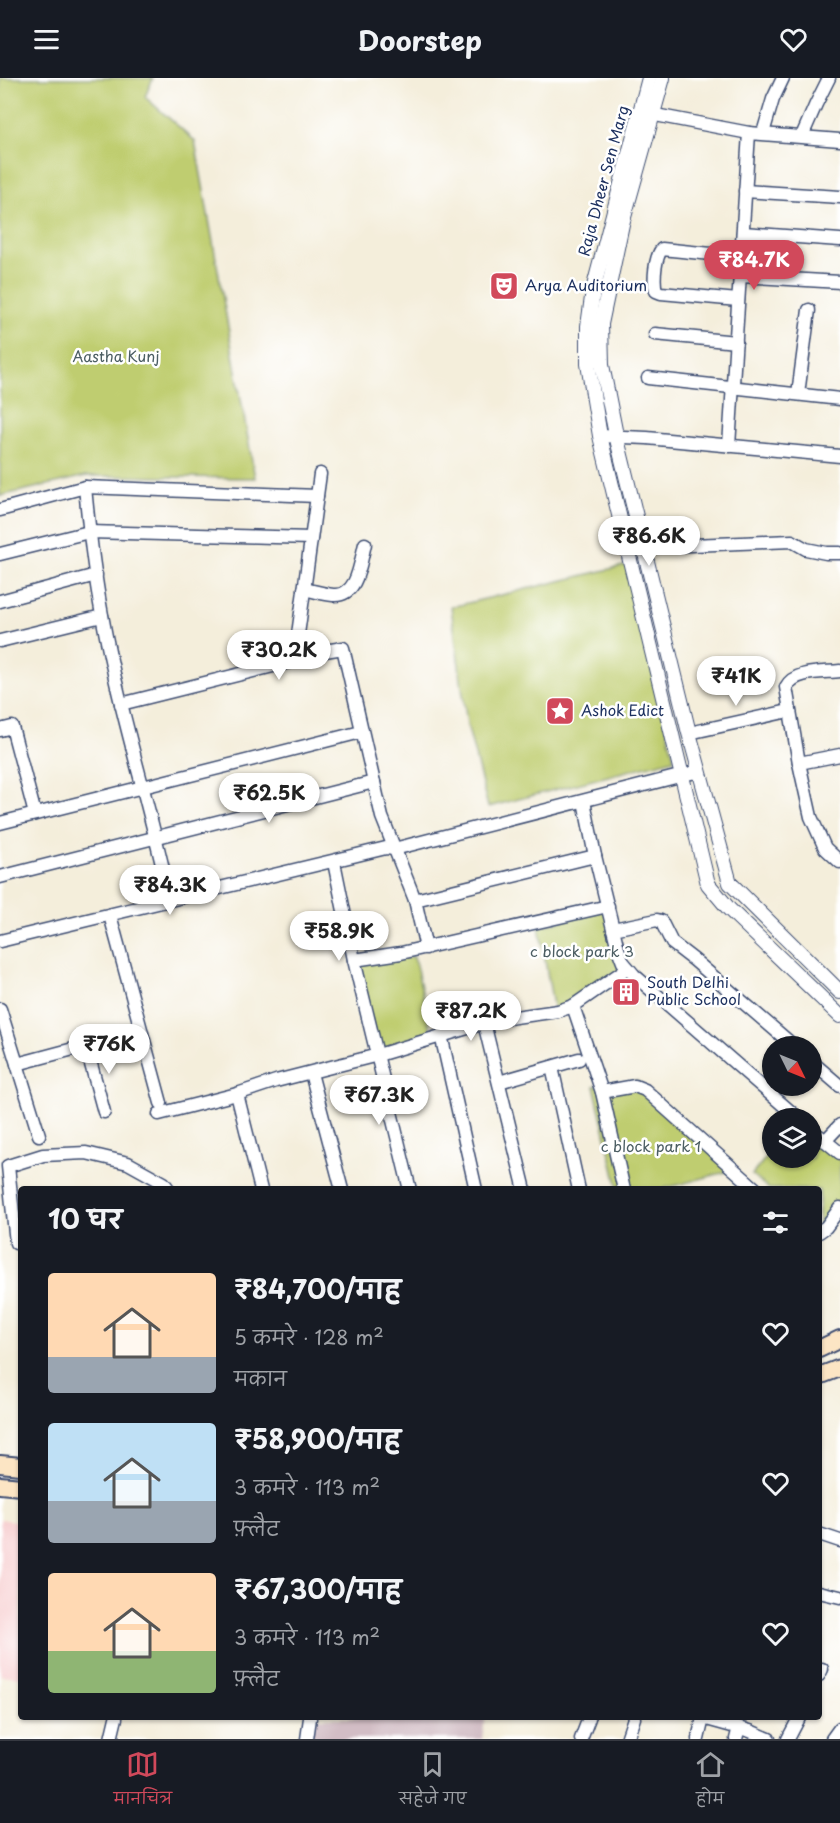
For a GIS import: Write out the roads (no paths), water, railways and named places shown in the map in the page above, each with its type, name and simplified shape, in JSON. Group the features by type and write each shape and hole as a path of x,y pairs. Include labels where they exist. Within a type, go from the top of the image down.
{"main road":[{"path":"822,1348 840,1339"},
{"path":"822,1375 840,1368"},
{"path":"0,1464 18,1467"},
{"path":"0,1485 18,1487"}],"street":[{"name":"Raja Dheer Sen Marg","path":"649,78 647,114 601,324 602,365 616,435 689,733 730,883 838,986"},
{"name":"Raja Dheer Sen Marg","path":"663,78 647,114 593,290 588,326 588,364 600,436 708,884 729,909 840,1016"},
{"path":"763,133 773,99 783,78"},
{"path":"802,136 829,78"},
{"path":"647,114 749,133 840,140"},
{"path":"729,446 749,133"},
{"path":"745,191 840,197"},
{"path":"743,232 840,240"},
{"path":"738,300 661,293 656,291 655,286 658,256 662,249 741,257"},
{"path":"740,276 840,282"},
{"path":"798,394 809,309"},
{"path":"655,334 736,342"},
{"path":"648,378 840,399"},
{"path":"600,436 616,435 840,456"},
{"path":"122,704 289,662 294,656 320,474"},
{"path":"0,510 85,487 317,496"},
{"path":"85,487 89,532 102,616 122,704 157,837 170,900"},
{"path":"0,554 89,532 311,538"},
{"path":"643,547 792,541 806,549 840,553"},
{"path":"304,589 333,595 344,594 354,586 365,544"},
{"path":"0,601 96,575"},
{"path":"0,641 102,616"},
{"path":"294,656 343,648 382,818 415,900 426,948"},
{"path":"839,861 825,848 811,817 786,687 795,677 840,672"},
{"path":"689,733 789,711"},
{"path":"0,730 12,727 35,814"},
{"path":"0,823 361,732"},
{"path":"799,763 840,755"},
{"path":"0,941 386,848 394,849 699,771"},
{"path":"0,877 374,782"},
{"path":"584,801 618,949 628,968 787,1108"},
{"path":"415,900 595,856"},
{"path":"334,862 354,960 409,1186"},
{"path":"354,960 426,948 608,906"},
{"path":"110,915 160,1109 237,1094 483,1023 554,1013 573,1006 628,968"},
{"path":"613,929 661,921 672,943 782,1036"},
{"path":"573,1006 602,1092 623,1186"},
{"path":"0,1009 39,1135"},
{"path":"483,1023 524,1186"},
{"path":"17,1064 141,1031"},
{"path":"441,1035 475,1186"},
{"path":"86,1046 104,1112"},
{"path":"499,1082 579,1059"},
{"path":"552,1067 578,1186"},
{"path":"822,1071 840,1086"},
{"path":"311,1072 341,1186"},
{"path":"602,1092 635,1086 645,1090 748,1186"},
{"path":"237,1094 260,1186"},
{"path":"825,1141 840,1125"},
{"path":"822,1138 840,1153"},
{"path":"18,1243 16,1243 8,1166 43,1155 86,1153 128,1163 166,1186"},
{"path":"822,1230 840,1208"},
{"path":"822,1535 840,1541"},
{"path":"822,1593 840,1596"},
{"path":"111,1739 116,1720"},
{"path":"307,1739 310,1720"},
{"path":"581,1739 588,1720"},
{"path":"627,1739 633,1720"},
{"path":"698,1739 703,1720"},
{"path":"708,1720 737,1733 766,1738"},
{"path":"788,1739 798,1720"},
{"path":"832,1739 840,1728"}],"place":[{"name":"Arya Auditorium","path":"504,286"},
{"name":"Ashok Edict","path":"560,711"},
{"name":"South Delhi Public School","path":"626,992"}],"park label":[{"name":"Aastha Kunj","path":"116,357"},
{"name":"c block park 3","path":"582,952"},
{"name":"c block park 1","path":"651,1147"}]}
